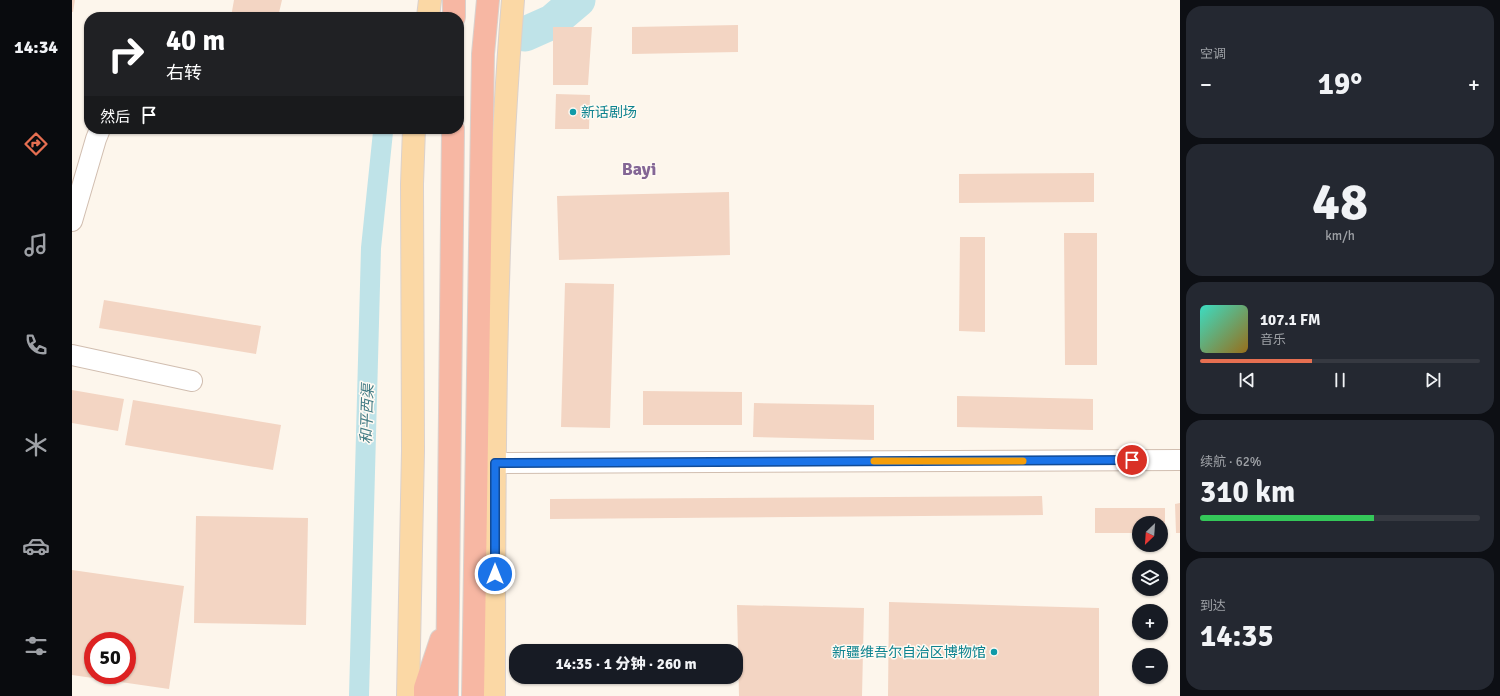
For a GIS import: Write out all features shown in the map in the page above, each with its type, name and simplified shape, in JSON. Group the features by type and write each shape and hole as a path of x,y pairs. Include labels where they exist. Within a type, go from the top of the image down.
{"highway":[{"path":"454,0 454,12"},
{"path":"473,696 482,54 488,0"},
{"path":"447,696 453,134"},
{"path":"425,696 425,688 448,618"}],"main road":[{"path":"429,12 430,0"},
{"path":"494,696 496,355 505,94 513,0"},
{"path":"408,696 413,451 413,134"}],"street":[{"path":"72,221 80,168 98,134"},
{"path":"72,354 192,381"},
{"path":"495,463 1180,460"}],"building":[{"path":"72,0 75,0 73,12 72,12"},
{"path":"234,0 282,0 279,12 232,12"},
{"path":"738,25 738,52 632,54 632,27"},
{"path":"553,27 592,27 588,85 553,85"},
{"name":"新话剧场","path":"556,94 590,95 589,129 555,129"},
{"path":"1094,173 1094,202 959,203 959,174"},
{"path":"729,192 730,255 559,260 557,196"},
{"path":"1064,233 1097,233 1097,365 1065,365"},
{"path":"960,237 985,237 985,332 959,331"},
{"path":"565,283 614,284 610,428 561,427"},
{"path":"104,300 261,326 256,354 99,328"},
{"path":"72,390 124,399 118,431 72,423"},
{"path":"643,391 742,392 742,425 643,425"},
{"path":"957,396 1093,399 1093,430 957,427"},
{"path":"133,400 281,425 273,470 125,445"},
{"path":"754,403 874,405 874,440 753,437"},
{"path":"1042,496 1043,515 550,519 550,499"},
{"path":"1180,503 1180,533 1176,533 1175,504"},
{"path":"1095,508 1165,508 1165,516 1132,516 1132,533 1095,533"},
{"path":"196,516 308,518 306,625 194,623"},
{"path":"72,570 184,586 169,689 134,684 136,684 136,632 84,632 84,677 72,675"},
{"name":"新疆维吾尔自治区博物馆","path":"889,602 1099,608 1099,696 888,696"},
{"name":"新疆维吾尔自治区博物馆","path":"737,605 864,608 862,696 739,696 739,684 743,684 743,644 738,644"}],"waterway":[{"name":"和平西渠","path":"525,34 552,22 578,0"},
{"name":"和平西渠","path":"359,696 371,248 383,134"}],"slow traffic":[{"path":"874,461 1023,461"}],"place":[{"name":"新话剧场","path":"573,112"},
{"name":"新疆维吾尔自治区博物馆","path":"994,652"}],"district":[{"name":"Bayi","path":"639,169"}],"route":[{"path":"495,574 495,463 1132,460"}]}
